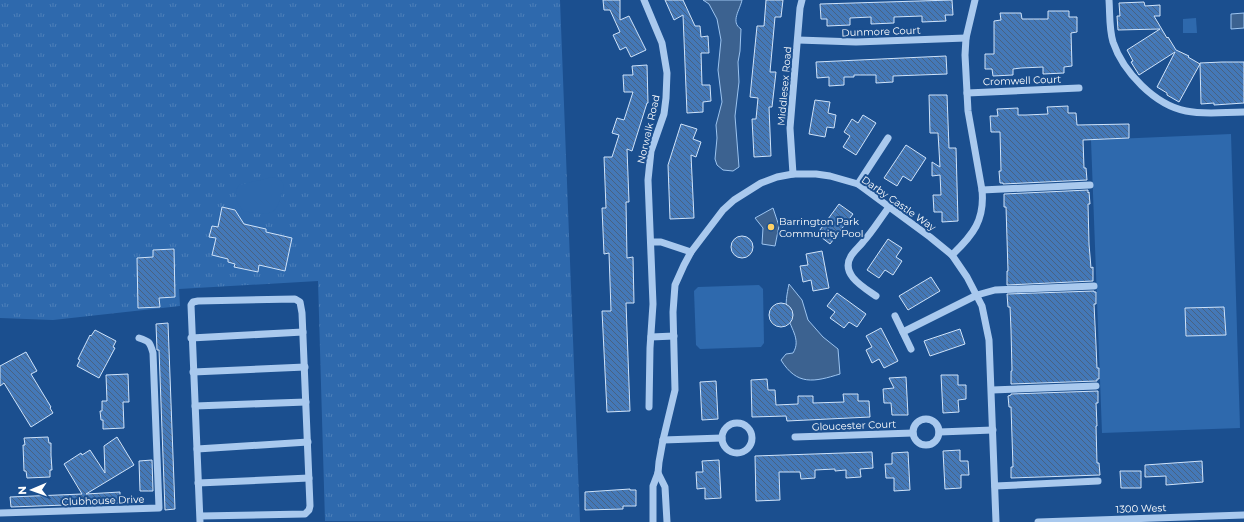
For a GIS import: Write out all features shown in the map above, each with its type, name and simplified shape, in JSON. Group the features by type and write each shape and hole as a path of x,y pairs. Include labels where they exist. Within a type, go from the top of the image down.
{"street":[{"name":"Norwalk Road","path":"644,0 662,43 667,74 664,114 651,151 648,180 653,304 649,407"},
{"name":"Middlesex Road","path":"793,174 790,128 802,0"},
{"path":"952,255 964,244 978,225 982,214 982,190 968,111 965,55 966,38 975,0"},
{"path":"1109,0 1110,24 1113,42 1124,63 1136,80 1148,93 1184,111 1199,113 1244,112"},
{"name":"Dunmore Court","path":"798,40 836,42 966,38"},
{"name":"Cromwell Court","path":"967,92 1079,88"},
{"path":"858,184 888,138"},
{"name":"Darby Castle Way","path":"653,522 653,486 658,473 662,440 675,390 673,312 676,285 684,265 691,252 723,210 734,200 761,183 793,174 830,176 858,184 952,255 967,277 985,318 989,340 996,522"},
{"path":"982,190 1090,185"},
{"path":"876,296 855,281 850,271 849,261 889,207"},
{"path":"651,242 661,242 691,252"},
{"path":"903,332 976,295 995,290 1094,286"},
{"path":"295,299 300,302 305,367 310,506 309,510 305,514 200,519 191,338 191,305 193,302 295,299"},
{"path":"895,316 911,349"},
{"path":"191,338 303,332"},
{"path":"651,337 674,336"},
{"name":"Clubhouse Drive","path":"0,514 159,508 152,353 151,346 148,341 139,338"},
{"path":"193,372 305,367"},
{"path":"992,390 1096,386"},
{"path":"195,406 306,402"},
{"path":"930,419 937,424 939,436 934,442 927,445 919,443 913,433 915,425 918,422 930,419"},
{"path":"735,423 745,426 751,433 752,438 748,447 741,452 736,453 726,448 723,444 722,438 724,430 727,426 735,423"},
{"path":"939,432 993,430"},
{"name":"Gloucester Court","path":"795,437 913,433"},
{"path":"662,440 722,438"},
{"path":"197,448 308,442"},
{"name":"Darby Castle Way","path":"658,473 665,487 667,522"},
{"path":"198,483 309,478"},
{"path":"995,486 1098,481"},
{"name":"1300 West","path":"1038,522 1244,515"}],"green space":[{"path":"0,0 560,0 580,522 325,521 318,281 179,289 180,306 53,320 0,318"},
{"path":"1196,18 1197,33 1183,33 1183,19"},
{"path":"1231,134 1240,428 1102,433 1091,140"},
{"path":"273,177 281,180 284,185 282,195 275,210 266,214 243,211 236,199 236,192 239,185"},
{"path":"759,285 763,289 764,343 761,347 700,349 696,345 694,291 698,287"}],"shaded area":[{"path":"703,0 742,0 736,19 736,23 741,29 738,62 739,82 735,116 739,167 733,171 723,170 717,165 715,159 717,138 716,125 722,102 718,70 721,40 717,19 709,4"},
{"path":"1244,13 1244,28 1231,29 1231,14"},
{"name":"Barrington Park Community Pool","path":"773,208 779,226 775,246 762,244 763,228 755,218"},
{"path":"789,284 802,300 808,320 823,337 838,349 840,374 822,379 807,380 793,374 781,360 786,354 793,353 796,343 796,338 786,309 786,298"}],"building":[{"path":"603,0 620,0 620,20 629,16 646,50 631,57 626,47 620,50 613,35 620,32 610,10 604,10"},
{"path":"665,0 683,0 695,26 700,26 701,37 708,36 709,53 701,53 702,85 710,85 711,101 703,102 703,112 687,113 683,15 674,20"},
{"path":"766,0 783,0 781,17 775,17 770,72 776,72 772,107 769,107 771,156 754,157 752,119 756,119 758,98 750,97 757,26 764,26"},
{"path":"952,0 953,15 945,15 946,21 922,22 922,16 894,17 894,23 871,24 871,17 850,18 850,25 827,26 827,19 821,19 820,4"},
{"path":"1144,2 1145,6 1160,5 1160,16 1154,16 1167,38 1168,37 1176,50 1189,56 1188,57 1200,64 1179,102 1157,87 1175,52 1139,75 1131,62 1133,61 1127,50 1160,29 1118,30 1117,16 1120,16 1119,3"},
{"path":"1048,11 1069,11 1069,17 1077,17 1077,32 1071,33 1072,66 1064,67 1064,73 1043,74 1043,67 1013,69 1013,75 993,76 992,69 985,69 985,54 994,54 994,21 1001,20 1000,13 1021,13 1022,19 1048,19"},
{"path":"946,56 947,74 893,76 893,82 876,83 876,75 854,75 854,77 844,77 844,85 829,86 829,77 817,78 816,62"},
{"path":"1244,62 1244,103 1214,105 1214,103 1201,104 1200,63"},
{"path":"647,65 648,103 632,151 627,149 629,202 626,202 627,258 633,257 634,303 626,303 630,411 607,412 602,311 611,311 609,253 604,254 602,208 606,208 604,157 612,157 619,135 612,133 617,118 624,120 633,92 624,92 623,75 633,75 632,66"},
{"path":"929,95 947,95 949,148 956,148 958,221 942,222 942,212 934,212 933,195 941,195 940,175 932,176 932,162 940,167 938,133 930,133"},
{"path":"815,100 830,102 828,113 836,115 834,128 827,127 825,137 809,134"},
{"path":"1068,106 1068,113 1076,113 1077,125 1129,124 1129,138 1083,140 1084,168 1086,168 1087,180 1000,183 1000,132 991,132 990,116 998,116 997,109 1018,108 1018,115 1026,115 1048,114 1047,107"},
{"path":"863,115 876,123 856,155 843,147 850,136 844,132 852,119 858,123"},
{"path":"681,124 697,129 693,139 701,142 696,157 691,155 694,218 670,219 668,165"},
{"path":"906,145 926,158 911,181 903,176 897,186 884,178"},
{"path":"1088,190 1090,204 1088,204 1089,244 1091,268 1093,267 1093,281 1007,285 1006,207 1004,207 1004,194"},
{"path":"839,204 853,214 830,244 817,234"},
{"path":"222,207 235,210 244,224 266,229 266,232 292,238 285,271 259,265 258,272 234,267 235,264 228,262 228,259 212,255 216,238 209,237 212,226 218,227"},
{"path":"742,236 750,239 753,247 750,255 742,258 734,255 731,247 734,239"},
{"path":"888,239 902,248 896,257 902,261 893,275 885,270 879,278 867,270"},
{"path":"174,249 175,297 159,298 160,307 138,308 137,258 153,257 153,250"},
{"path":"822,251 829,288 813,291 811,280 803,282 800,266 808,265 806,254"},
{"path":"931,277 940,291 908,310 899,296"},
{"path":"1096,292 1096,304 1094,304 1097,368 1099,368 1099,379 1097,379 1097,381 1011,384 1010,307 1008,307 1007,294"},
{"path":"837,293 866,314 857,327 849,322 844,328 830,318 835,312 827,306"},
{"path":"781,303 789,307 793,315 789,323 781,327 773,323 769,315 773,307"},
{"path":"1224,307 1226,335 1186,336 1185,308"},
{"path":"168,323 175,509 165,510 159,350 157,350 156,324"},
{"path":"881,328 898,361 884,368 879,359 872,363 866,350 872,347 866,336"},
{"path":"960,329 965,344 930,356 924,341"},
{"path":"95,330 116,341 113,347 115,348 99,378 77,366 80,360 78,359 90,335 91,336"},
{"path":"26,352 37,371 31,374 51,407 50,408 53,413 31,427 4,383 0,386 0,366"},
{"path":"128,374 129,402 123,402 124,428 103,429 103,420 101,420 100,411 102,411 102,401 107,401 106,375"},
{"path":"941,375 958,375 958,385 966,385 966,399 958,400 959,412 943,413"},
{"path":"906,377 908,415 892,415 891,403 884,403 883,389 894,388 889,378"},
{"path":"767,379 768,390 775,390 776,405 798,404 798,396 813,396 813,403 844,402 843,394 858,394 858,401 869,401 870,417 787,421 786,416 752,417 751,380"},
{"path":"716,381 718,419 702,420 700,382"},
{"path":"1098,391 1098,403 1096,403 1096,426 1097,463 1099,463 1100,475 1011,478 1011,467 1013,467 1011,407 1009,407 1008,396 1011,394"},
{"path":"48,437 49,443 51,443 52,470 50,470 50,477 27,478 26,471 24,471 24,438"},
{"path":"117,437 134,465 86,494 120,492 120,503 11,507 10,497 82,494 64,464 81,453 82,455 90,450 105,473 104,446"},
{"path":"960,450 960,461 968,461 969,475 961,475 961,488 945,489 943,451"},
{"path":"872,452 873,468 860,469 861,477 846,478 846,470 835,471 835,469 815,470 815,478 801,479 800,472 779,472 780,500 756,501 755,456"},
{"path":"908,452 910,490 894,491 894,478 886,478 885,464 892,464 892,453"},
{"path":"152,460 153,491 140,491 139,461"},
{"path":"719,460 721,498 705,499 705,488 697,489 696,472 703,472 702,461"},
{"path":"1202,461 1203,482 1166,485 1166,476 1145,477 1145,465"},
{"path":"1120,471 1141,471 1141,488 1121,488"},
{"path":"630,489 636,490 636,506 623,506 623,509 585,510 585,492"}],"place":[{"name":"Barrington Park Community Pool","path":"771,227"}]}
